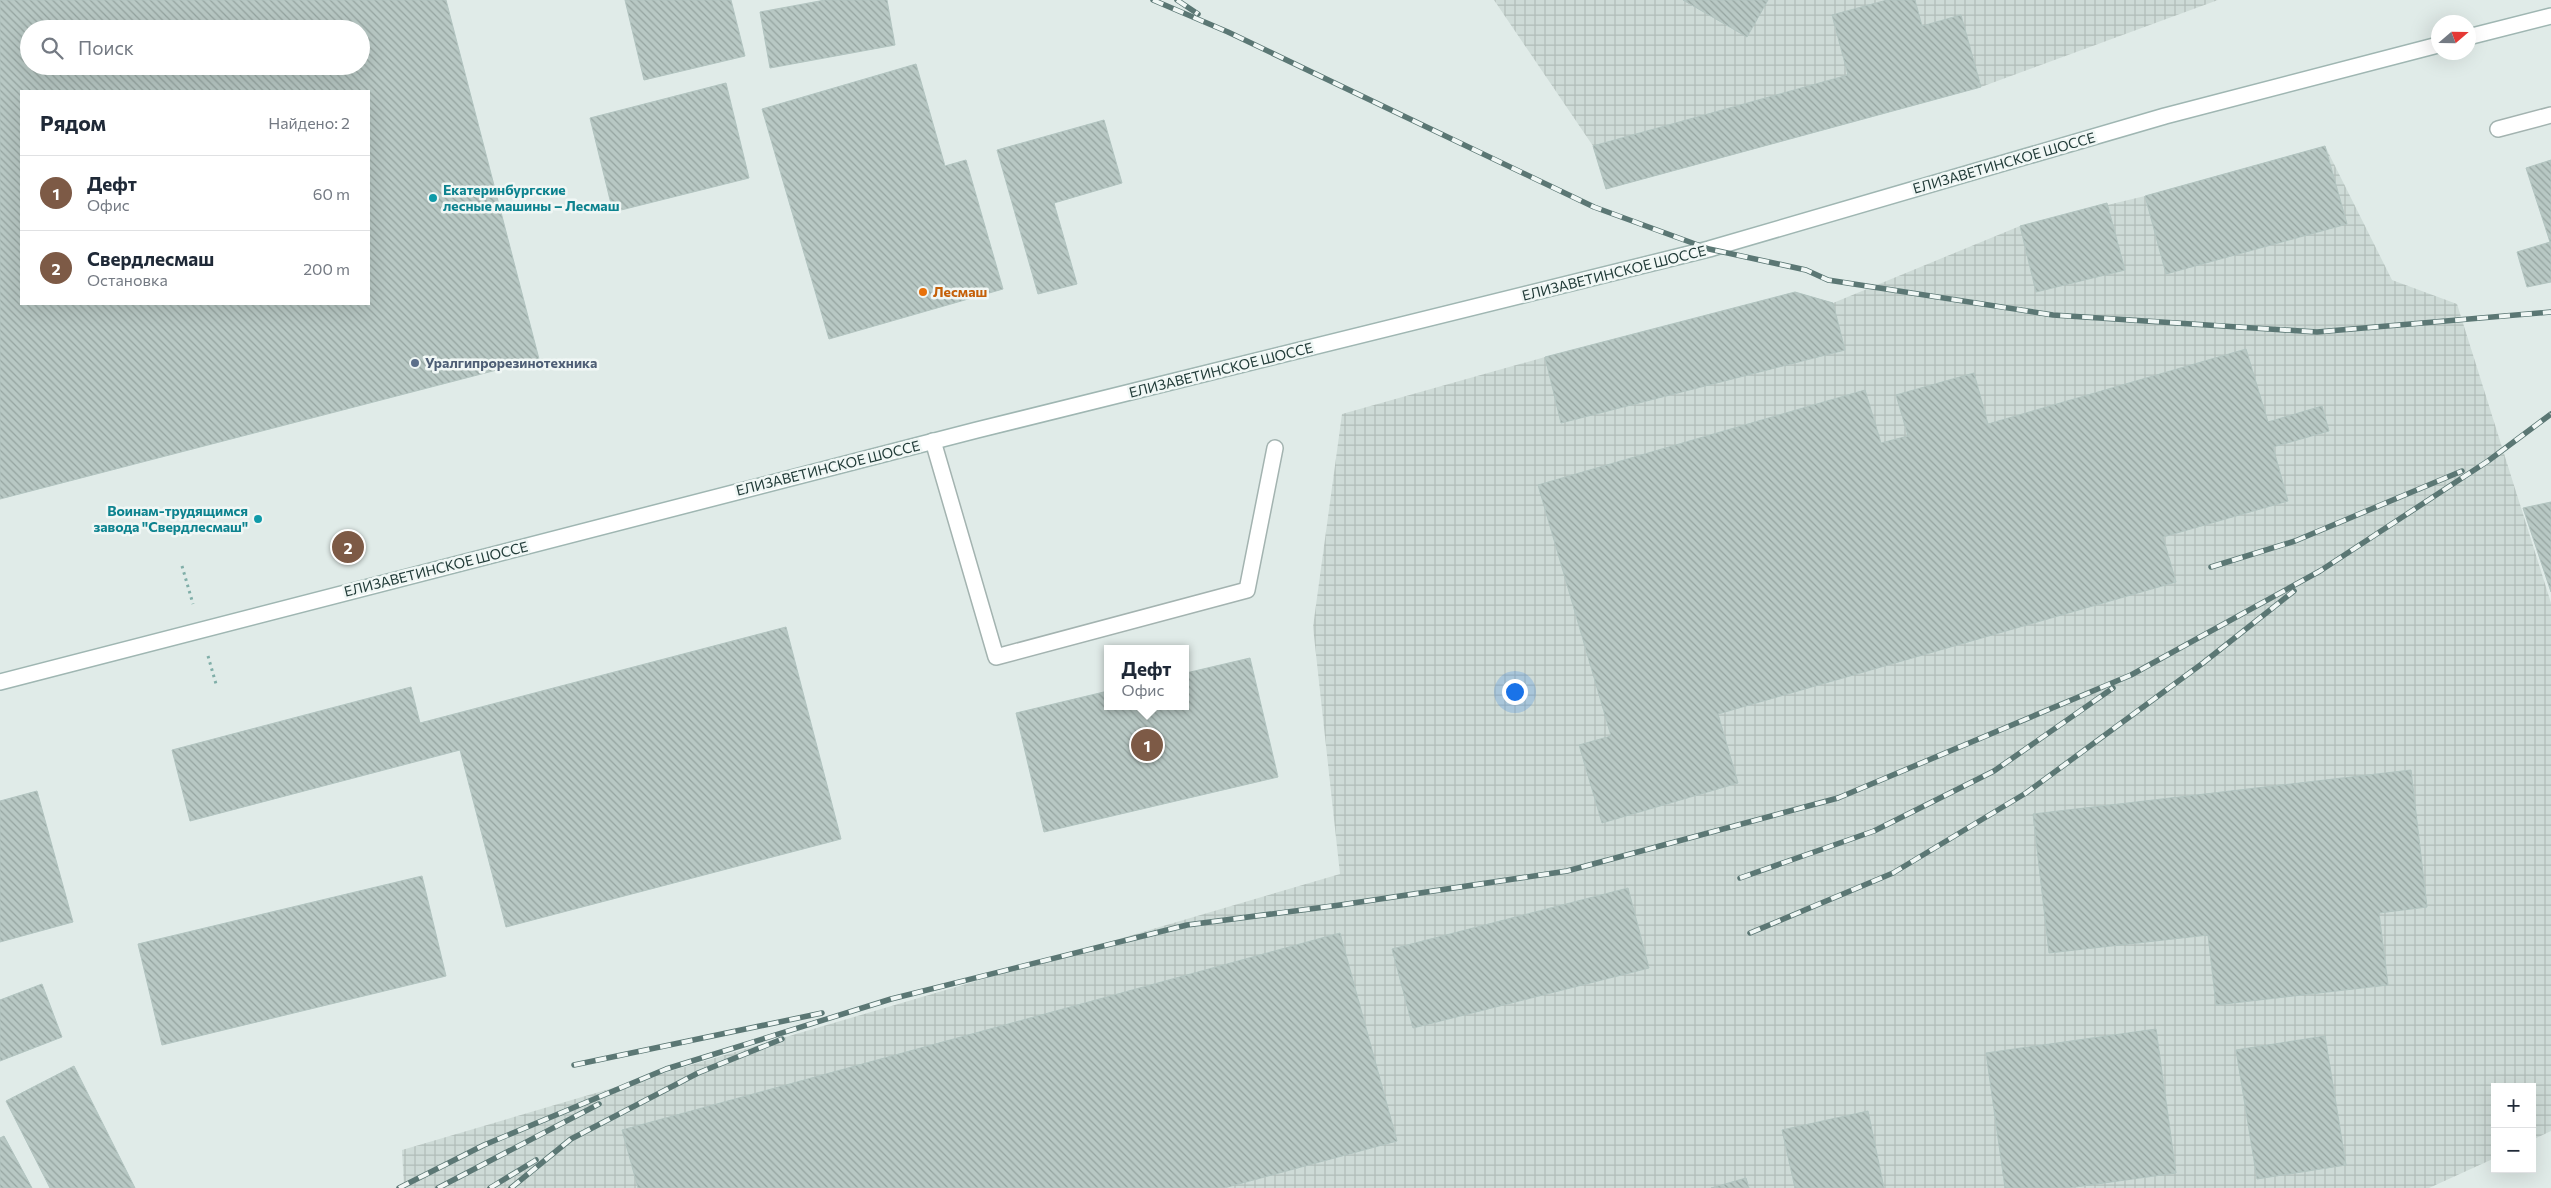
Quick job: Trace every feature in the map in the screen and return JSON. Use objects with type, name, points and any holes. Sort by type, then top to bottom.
[{"type":"main road","points":[[2476,35],[2551,16]]},
{"type":"main road","name":"ЕЛИЗАВЕТИНСКОЕ ШОССЕ","points":[[0,682],[933,441],[1709,250],[2165,116],[2431,47]]},
{"type":"main road","points":[[2498,129],[2551,115]]},
{"type":"main road","points":[[933,441],[996,657],[1247,590],[1275,448]]},
{"type":"shaded area","points":[[1494,0],[2218,0],[1981,87],[1606,189],[1593,146]]},
{"type":"shaded area","points":[[2325,146],[2392,280],[2457,304],[2551,603],[2551,1131],[2536,1138],[2536,1083],[2491,1083],[2491,1160],[2429,1188],[404,1188],[402,1150],[1340,874],[1313,627],[1342,414],[1545,357],[1795,292],[1833,303],[2020,226],[2145,196]]},
{"type":"building","name":"Екатеринбургские лесные машины – Лесмаш","points":[[0,0],[446,0],[539,359],[0,499]]},
{"type":"building","points":[[625,0],[731,0],[745,56],[644,80]]},
{"type":"building","points":[[825,0],[887,0],[895,45],[770,68],[760,12]]},
{"type":"building","points":[[1683,0],[1768,0],[1747,37]]},
{"type":"building","points":[[1887,0],[1915,0],[1922,26],[1961,15],[1981,87],[1606,189],[1593,146],[1848,75],[1832,15]]},
{"type":"building","points":[[916,64],[945,166],[966,160],[1003,289],[829,339],[762,109]]},
{"type":"building","points":[[726,83],[749,178],[613,212],[590,118]]},
{"type":"building","points":[[1104,120],[1122,183],[1054,203],[1077,284],[1038,294],[997,150]]},
{"type":"building","points":[[2325,146],[2347,224],[2166,274],[2145,196]]},
{"type":"building","points":[[2551,160],[2551,282],[2527,287],[2517,252],[2550,242],[2526,168]]},
{"type":"building","points":[[2107,203],[2125,270],[2036,292],[2020,226]]},
{"type":"building","points":[[1795,292],[1833,303],[1845,350],[1561,423],[1545,357]]},
{"type":"building","points":[[2246,349],[2268,422],[2322,406],[2329,431],[2273,447],[2288,501],[2163,537],[2176,582],[1718,714],[1738,783],[1602,823],[1579,745],[1611,736],[1538,485],[1865,390],[1881,443],[1908,436],[1896,395],[1974,373],[1988,424]]},
{"type":"building","points":[[2551,502],[2551,592],[2523,508]]},
{"type":"building","points":[[786,627],[841,839],[506,927],[460,750],[190,821],[172,750],[411,687],[420,723]]},
{"type":"building","points":[[1250,658],[1278,777],[1044,832],[1016,713],[1104,692],[1104,710],[1189,710],[1189,672]]},
{"type":"building","points":[[2411,770],[2427,907],[2379,913],[2388,985],[2216,1005],[2208,935],[2049,953],[2033,814]]},
{"type":"building","points":[[37,791],[73,922],[0,942],[0,801]]},
{"type":"building","points":[[422,876],[446,976],[162,1045],[138,944]]},
{"type":"building","points":[[1628,888],[1649,968],[1413,1028],[1392,949]]},
{"type":"building","points":[[1340,933],[1397,1141],[1224,1188],[638,1188],[622,1130]]},
{"type":"building","points":[[42,984],[62,1037],[0,1061],[0,1000]]},
{"type":"building","points":[[2156,1029],[2176,1173],[2068,1188],[2005,1188],[1986,1053]]},
{"type":"building","points":[[2325,1036],[2346,1165],[2257,1179],[2236,1050]]},
{"type":"building","points":[[74,1066],[135,1188],[50,1188],[6,1101]]},
{"type":"building","points":[[1868,1111],[1884,1188],[1795,1188],[1782,1130]]},
{"type":"building","points":[[4,1136],[32,1188],[0,1188],[0,1138]]},
{"type":"building","points":[[1746,1178],[1749,1188],[1711,1188]]},
{"type":"railway","points":[[1153,0],[1228,32],[1594,207],[1709,249],[1806,270],[1828,280],[2053,315],[2317,332],[2551,312]]},
{"type":"railway","points":[[1177,0],[1198,14]]},
{"type":"railway","points":[[399,1188],[484,1145],[666,1069],[891,999],[1187,925],[1340,905],[1567,871],[1838,798],[2131,675],[2320,571],[2488,461],[2551,414]]},
{"type":"railway","points":[[2211,567],[2295,541],[2462,471]]},
{"type":"railway","points":[[1750,933],[1893,873],[2026,793],[2203,663],[2294,591]]},
{"type":"railway","points":[[1740,878],[1874,831],[1994,771],[2113,688]]},
{"type":"railway","points":[[574,1065],[822,1013]]},
{"type":"railway","points":[[511,1188],[571,1139],[698,1073],[782,1039]]},
{"type":"railway","points":[[438,1188],[599,1104]]},
{"type":"railway","points":[[490,1188],[536,1160]]},
{"type":"place","name":"Екатеринбургские лесные машины – Лесмаш","points":[[433,198]]},
{"type":"place","name":"Лесмаш","points":[[923,292]]},
{"type":"place","name":"Уралгипрорезинотехника","points":[[415,363]]},
{"type":"place","name":"Воинам-трудящимся завода \"Свердлесмаш\"","points":[[258,519]]},
{"type":"place","name":"Свердлесмаш","points":[[348,547]]},
{"type":"place","name":"Дефт","points":[[1147,745]]}]
